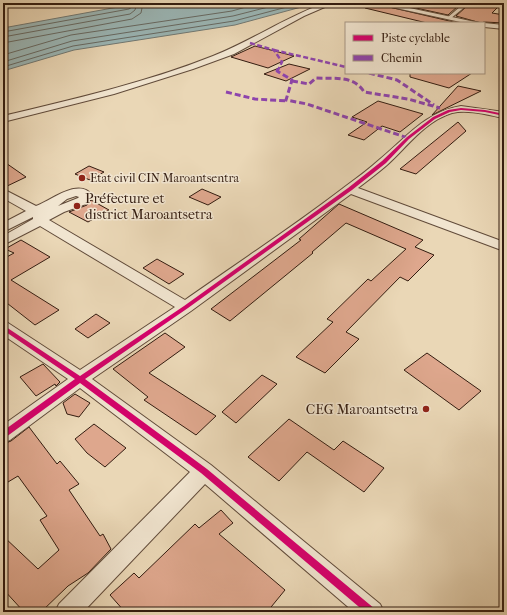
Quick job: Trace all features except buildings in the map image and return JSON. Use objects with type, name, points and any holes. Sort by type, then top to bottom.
[{"type":"street","points":[[3,119],[91,96],[205,63],[250,43],[302,13],[331,3]]},
{"type":"street","points":[[376,3],[471,22]]},
{"type":"street","points":[[487,25],[504,28]]},
{"type":"street","points":[[3,435],[80,379],[186,307],[350,189],[384,162],[408,138],[440,114],[461,109],[473,109],[503,114]]},
{"type":"street","points":[[350,189],[504,247]]},
{"type":"street","points":[[3,193],[186,307]]},
{"type":"street","points":[[3,228],[38,216]]},
{"type":"street","points":[[3,241],[38,216]]},
{"type":"street","points":[[3,327],[80,379],[204,471],[372,612]]},
{"type":"street","points":[[67,612],[204,471]]},
{"type":"lane","points":[[449,18],[464,6],[456,3]]},
{"type":"water","points":[[140,3],[316,3],[235,25],[74,50],[3,71],[3,28]]},
{"type":"marked path","points":[[250,43],[274,50],[282,62],[277,71],[292,80],[286,100],[307,104],[408,138]]},
{"type":"marked path","points":[[274,50],[345,67]]},
{"type":"marked path","points":[[373,74],[397,80],[434,105]]},
{"type":"marked path","points":[[292,81],[309,84],[316,78],[347,80],[358,84],[364,92],[408,99],[440,108]]},
{"type":"marked path","points":[[226,92],[255,99],[288,101]]},
{"type":"cycle path","points":[[3,435],[80,379],[186,307],[350,189],[384,162],[408,138],[434,118],[449,111],[461,109],[485,111],[504,115]]},
{"type":"cycle path","points":[[3,327],[80,379],[204,471],[372,612]]},
{"type":"place","name":"Etat civil CIN Maroantsentra","points":[[82,178]]},
{"type":"place","name":"Préfecture et district Maroantsetra","points":[[77,206]]},
{"type":"place","name":"CEG Maroantsetra","points":[[426,409]]}]
